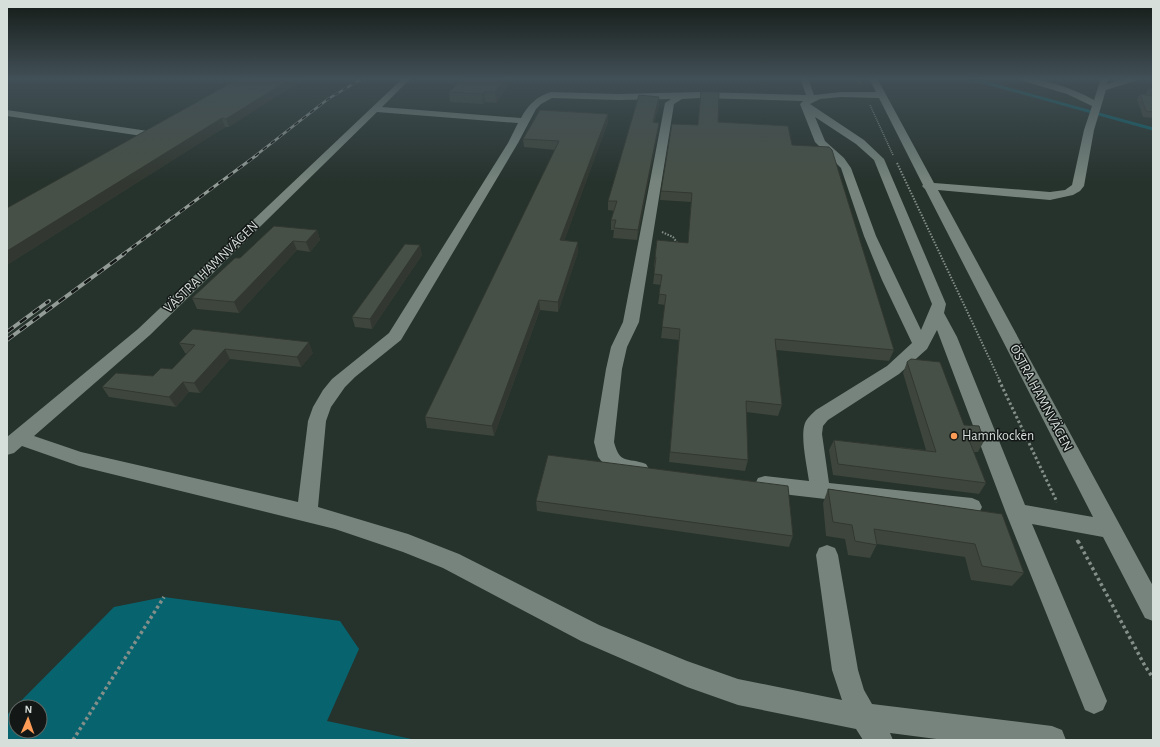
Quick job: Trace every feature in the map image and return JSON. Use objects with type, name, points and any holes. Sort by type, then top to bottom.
[{"type":"street","points":[[7,113],[150,134]]},
{"type":"street","name":"VÄSTRA HAMNVÄGEN","points":[[14,443],[144,332],[370,113]]},
{"type":"street","points":[[427,113],[524,120]]},
{"type":"street","points":[[307,514],[317,421],[320,407],[337,384],[346,375],[395,336],[513,143],[524,120],[530,113]]},
{"type":"street","points":[[657,471],[626,467],[614,463],[608,457],[604,442],[614,369],[620,347],[631,322],[668,113]]},
{"type":"street","points":[[812,113],[820,142],[840,160],[846,168],[887,277],[921,344]]},
{"type":"street","points":[[820,490],[813,434],[814,424],[822,415],[904,363],[921,344],[937,314],[939,304],[879,159],[822,113]]},
{"type":"street","name":"ÖSTRA HAMNVÄGEN","points":[[891,113],[928,186],[1153,610]]},
{"type":"street","points":[[928,186],[1034,195],[1061,195],[1075,190],[1078,186],[1094,113]]},
{"type":"street","points":[[136,141],[169,122]]},
{"type":"street","points":[[937,314],[952,344],[1017,513],[1094,701]]},
{"type":"street","points":[[14,443],[371,531],[451,561],[590,633],[687,674],[738,692],[797,705],[864,717],[1052,740]]},
{"type":"street","points":[[750,482],[972,506]]},
{"type":"street","points":[[1017,513],[1110,529]]},
{"type":"street","points":[[827,555],[845,670],[853,695],[864,717],[879,740]]},
{"type":"path","points":[[873,113],[1066,521],[1153,678]]},
{"type":"path","points":[[648,231],[669,234],[674,237],[679,245]]},
{"type":"path","points":[[73,740],[164,597]]},
{"type":"water","points":[[164,597],[340,621],[359,649],[327,721],[416,740],[7,740],[8,714],[8,739],[48,739],[48,699],[23,699],[114,607]]},
{"type":"building","points":[[178,113],[236,113],[226,119],[222,118],[7,251],[7,208]]},
{"type":"building","points":[[538,113],[608,114],[560,240],[578,242],[558,302],[539,300],[492,426],[425,417],[559,141],[523,139]]},
{"type":"building","points":[[634,113],[655,113],[653,122],[659,123],[638,230],[614,228],[616,220],[611,220],[617,201],[608,201]]},
{"type":"building","points":[[699,113],[718,113],[718,122],[788,126],[792,145],[829,147],[832,150],[894,350],[775,339],[782,405],[746,401],[748,460],[670,452],[680,329],[662,327],[666,295],[659,294],[662,275],[654,274],[655,257],[657,240],[688,243],[692,193],[661,191],[672,124],[698,125]]},
{"type":"building","points":[[274,226],[317,230],[306,242],[293,241],[234,302],[192,298],[235,258],[240,258]]},
{"type":"building","points":[[405,244],[420,245],[370,319],[352,317]]},
{"type":"building","points":[[193,329],[309,342],[297,357],[225,349],[194,383],[183,382],[169,397],[102,387],[116,373],[153,376],[161,368],[172,369],[195,345],[179,343]]},
{"type":"building","points":[[911,359],[940,362],[964,425],[979,426],[984,441],[969,440],[986,483],[838,464],[834,440],[936,452],[907,362]]},
{"type":"building","points":[[548,455],[788,486],[793,536],[536,501]]},
{"type":"building","points":[[828,489],[1002,514],[1024,573],[982,566],[975,544],[874,529],[877,545],[855,541],[852,525],[833,522]]},
{"type":"waterway","points":[[1095,113],[1153,129]]},
{"type":"railway","points":[[255,156],[310,113]]},
{"type":"railway","points":[[122,255],[257,155]]},
{"type":"railway","points":[[7,340],[124,254]]},
{"type":"railway","points":[[7,332],[49,301]]},
{"type":"place","name":"Hamnkocken","points":[[954,436]]}]
